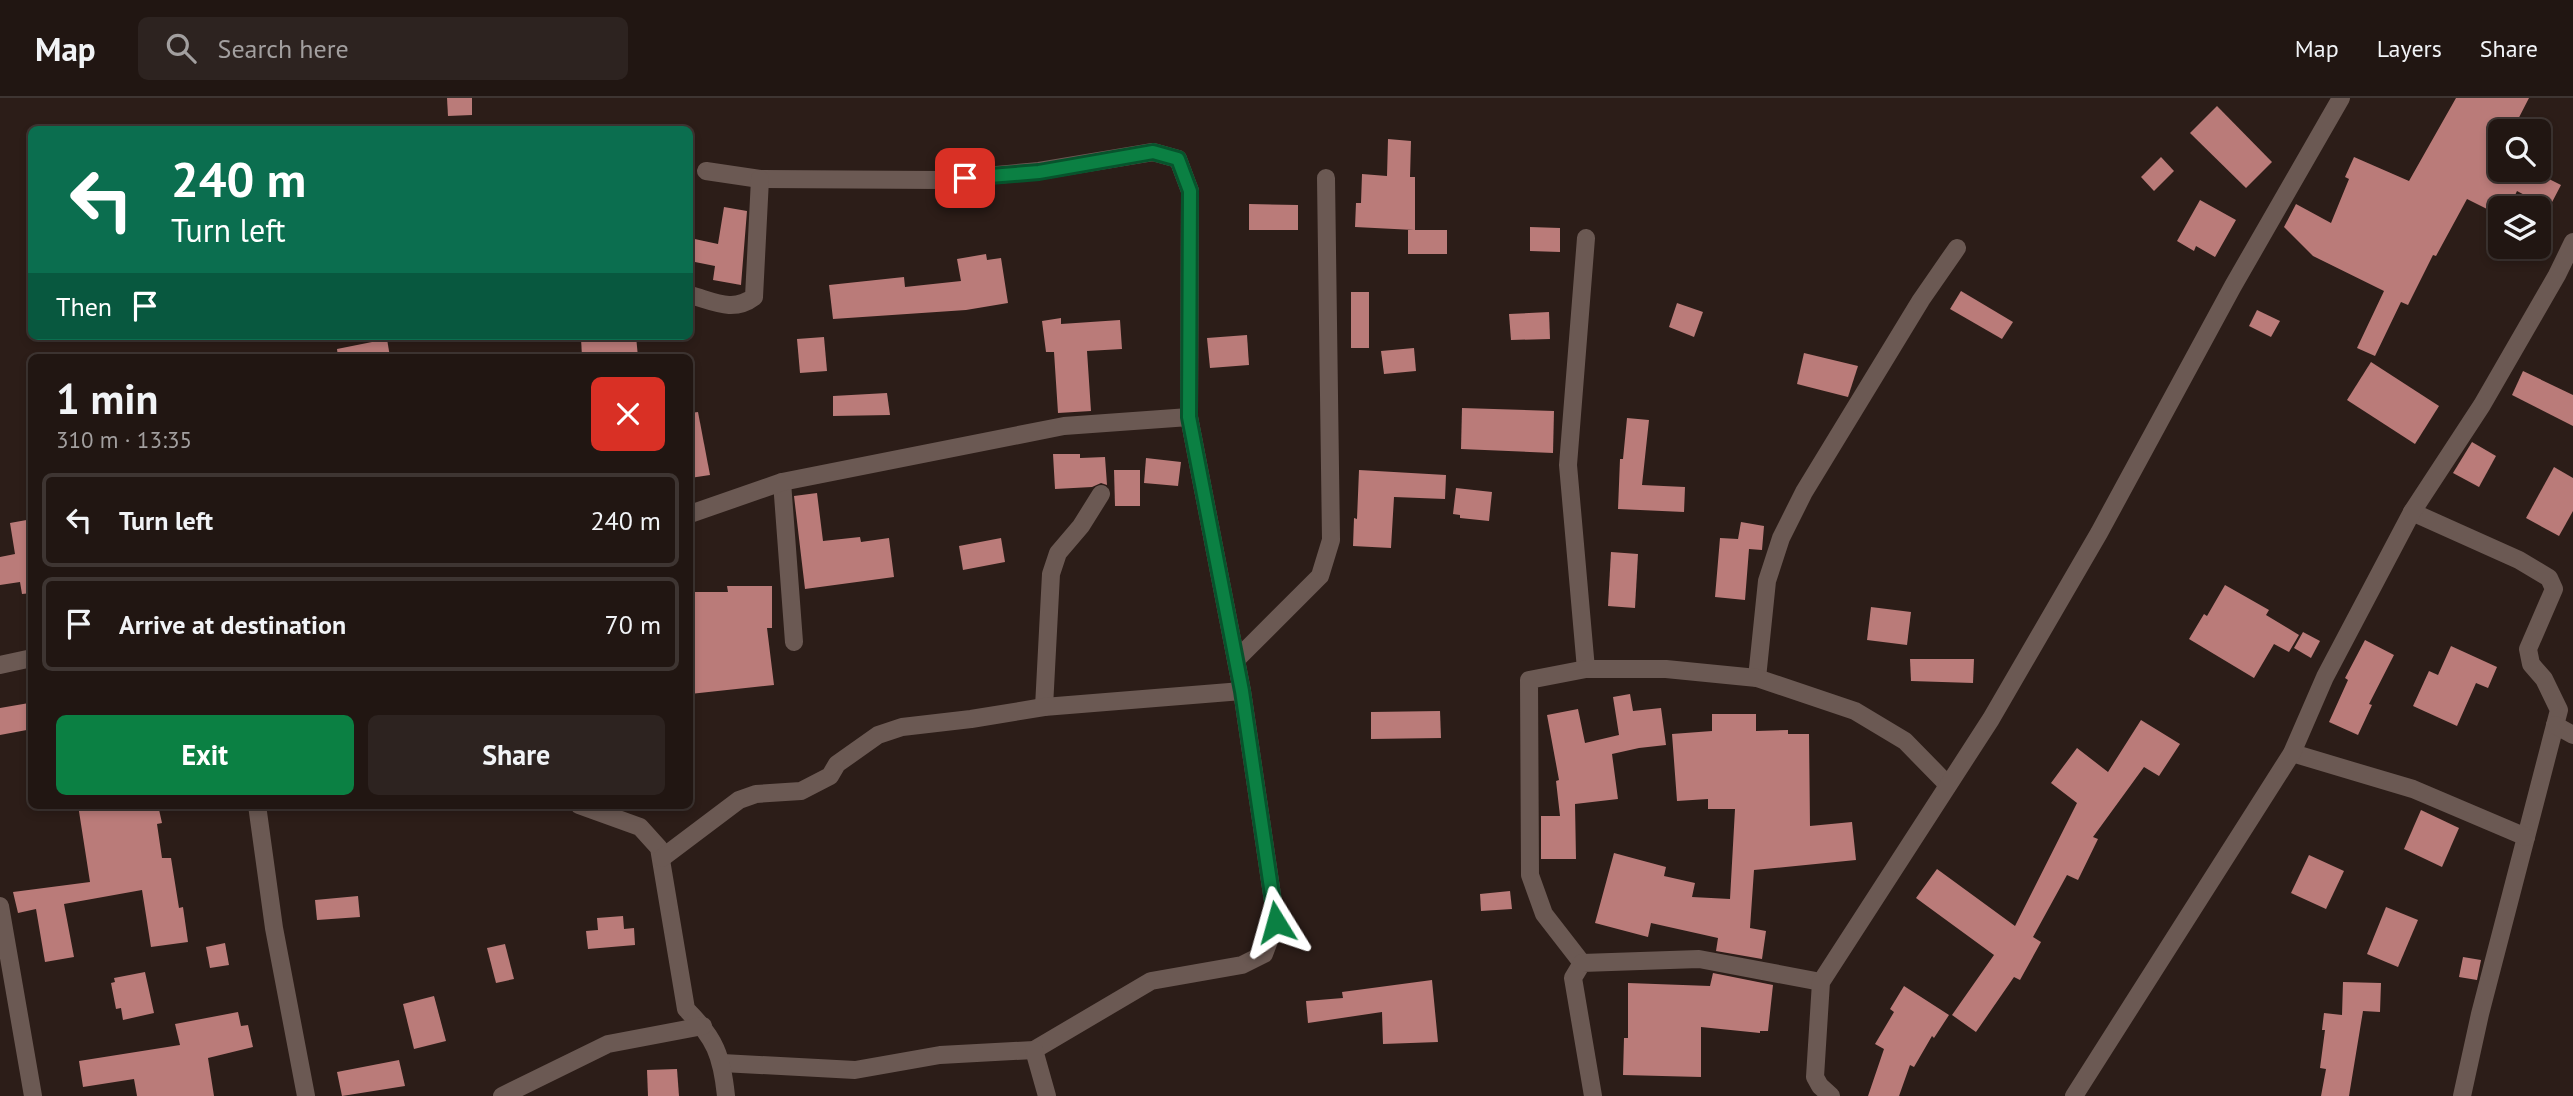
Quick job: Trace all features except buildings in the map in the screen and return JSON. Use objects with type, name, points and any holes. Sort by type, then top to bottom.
[{"type":"street","points":[[1830,1096],[1819,1086],[1815,1077],[1821,982],[1991,719],[2341,98]]},
{"type":"street","points":[[706,171],[760,179],[941,180],[1039,172],[1153,152],[1178,159],[1190,191],[1189,417],[1242,691],[1276,922],[1264,954],[1242,965],[1151,981],[1034,1050],[940,1055],[855,1070],[722,1063]]},
{"type":"street","points":[[1236,660],[1320,576],[1331,540],[1326,177]]},
{"type":"street","points":[[693,296],[733,306],[743,305],[754,297],[760,179]]},
{"type":"street","points":[[1586,669],[1568,465],[1587,238]]},
{"type":"street","points":[[2074,1096],[2292,753],[2325,677],[2412,512],[2565,279],[2573,242]]},
{"type":"street","points":[[1756,678],[1767,581],[1781,538],[1810,481],[1921,300],[1957,248]]},
{"type":"street","points":[[693,513],[782,482],[1064,426],[1189,417]]},
{"type":"street","points":[[782,482],[794,642]]},
{"type":"street","points":[[1044,707],[1051,574],[1058,553],[1081,526],[1101,494]]},
{"type":"street","points":[[2412,512],[2519,560],[2549,578],[2554,589],[2528,649],[2530,664],[2544,680],[2559,710],[2483,1002],[2462,1096]]},
{"type":"street","points":[[0,665],[28,659]]},
{"type":"street","points":[[1582,963],[1544,914],[1530,875],[1529,680],[1586,669],[1665,669],[1756,678],[1855,711],[1905,741],[1948,785]]},
{"type":"street","points":[[662,858],[739,800],[757,794],[801,791],[830,776],[837,764],[878,736],[902,727],[1044,707],[1242,691]]},
{"type":"street","points":[[2555,725],[2573,734]]},
{"type":"street","points":[[2292,753],[2413,789],[2526,837]]},
{"type":"street","points":[[258,809],[274,928],[306,1096]]},
{"type":"street","points":[[590,809],[640,827],[659,848],[686,1009],[703,1026],[722,1063],[726,1096]]},
{"type":"street","points":[[0,906],[33,1096]]},
{"type":"street","points":[[1582,963],[1699,959],[1821,982]]},
{"type":"street","points":[[1582,963],[1573,978],[1593,1096]]},
{"type":"street","points":[[502,1096],[608,1044],[703,1026]]},
{"type":"street","points":[[1034,1050],[1047,1096]]},
{"type":"route","points":[[965,178],[1039,172],[1153,152],[1178,159],[1190,191],[1189,417],[1242,691],[1276,922]]}]
